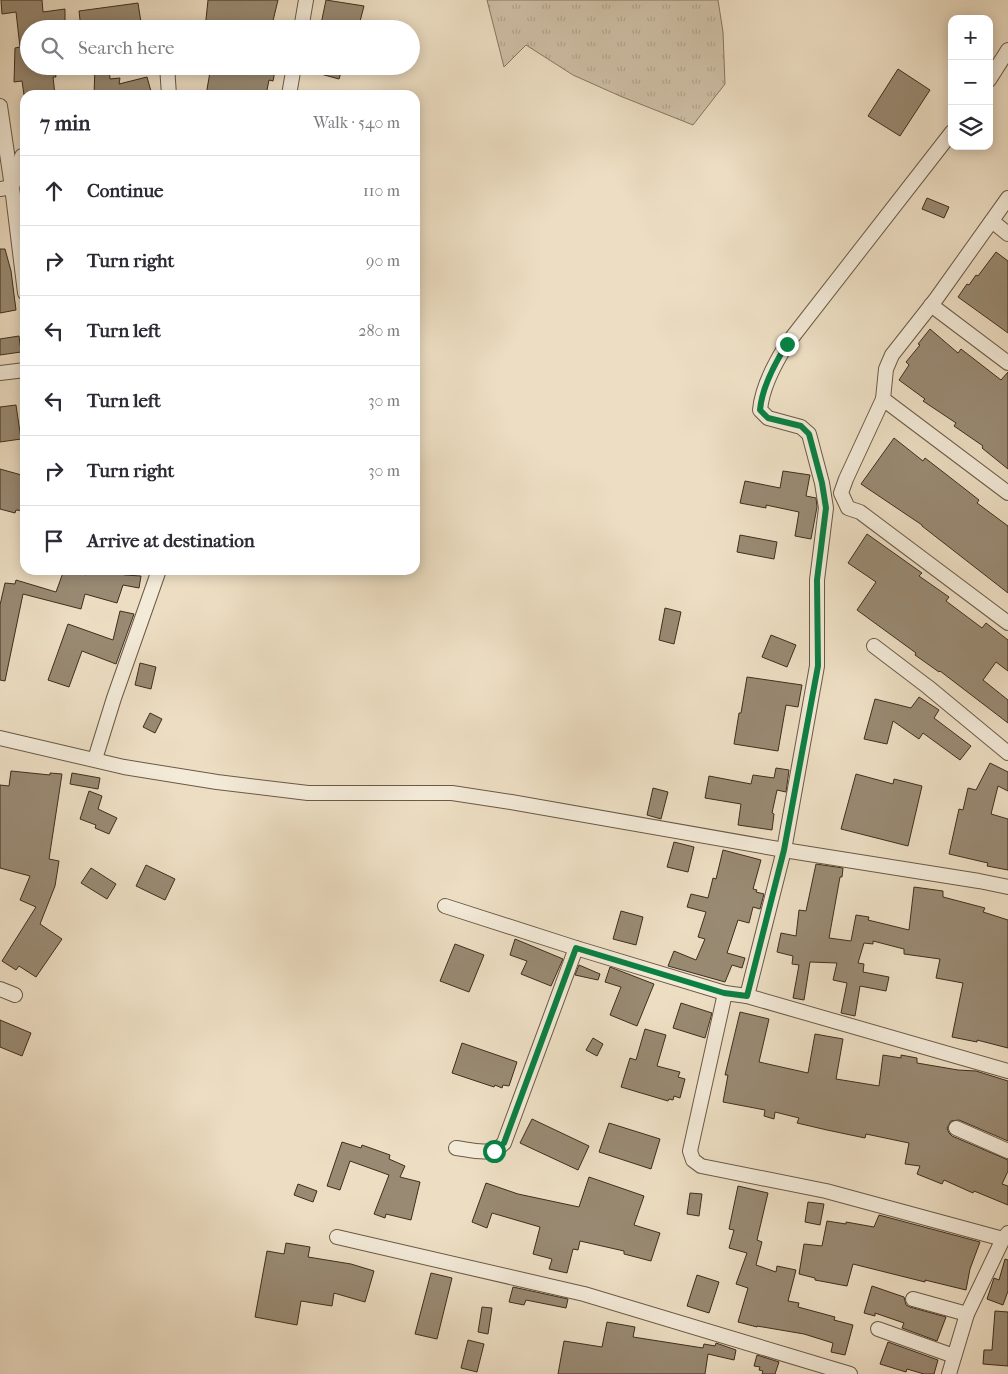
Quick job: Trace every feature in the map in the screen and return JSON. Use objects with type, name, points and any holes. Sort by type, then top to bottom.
[{"type":"street","points":[[303,20],[306,0]]},
{"type":"street","points":[[993,74],[1008,50]]},
{"type":"street","points":[[167,75],[168,90]]},
{"type":"street","points":[[290,90],[292,75]]},
{"type":"street","points":[[0,106],[6,188],[20,265]]},
{"type":"street","points":[[747,996],[784,850],[818,666],[817,580],[826,508],[822,483],[809,434],[801,426],[768,418],[760,410],[761,400],[777,360],[787,344],[948,137]]},
{"type":"street","points":[[6,188],[20,160]]},
{"type":"street","points":[[1008,198],[931,305],[892,354],[886,369],[883,399],[841,493],[848,508],[860,512],[1008,623]]},
{"type":"street","points":[[992,222],[1008,234]]},
{"type":"street","points":[[931,305],[1008,363]]},
{"type":"street","points":[[0,373],[20,371]]},
{"type":"street","points":[[883,399],[1008,493]]},
{"type":"street","points":[[95,760],[114,698],[157,575]]},
{"type":"street","points":[[874,646],[928,687],[1008,753]]},
{"type":"street","points":[[0,738],[124,767],[218,782],[308,793],[452,794],[511,802],[1008,887]]},
{"type":"street","points":[[445,906],[724,993],[747,996],[1008,1071]]},
{"type":"street","points":[[456,1148],[491,1152],[504,1143],[576,948]]},
{"type":"street","points":[[0,989],[15,995]]},
{"type":"street","points":[[724,993],[690,1151],[693,1160],[701,1166],[826,1191],[1006,1236],[967,1314],[949,1374]]},
{"type":"street","points":[[956,1128],[1008,1152]]},
{"type":"street","points":[[337,1237],[584,1294],[850,1374]]},
{"type":"street","points":[[913,1299],[967,1314]]},
{"type":"street","points":[[878,1329],[954,1356]]},
{"type":"green space","points":[[487,0],[718,0],[723,32],[725,84],[693,125],[573,75],[526,45],[504,67]]},
{"type":"building","points":[[1,0],[42,0],[43,12],[65,9],[65,20],[20,20],[20,47],[16,12],[2,14]]},
{"type":"building","points":[[208,0],[278,0],[273,20],[206,20]]},
{"type":"building","points":[[326,0],[364,6],[360,20],[322,20]]},
{"type":"building","points":[[138,3],[141,20],[80,20],[79,11]]},
{"type":"building","points":[[20,47],[20,75],[56,75],[56,77],[53,77],[54,90],[23,90],[22,81],[14,82],[15,48]]},
{"type":"building","points":[[898,69],[930,90],[900,136],[868,116]]},
{"type":"building","points":[[95,75],[110,75],[110,79],[120,78],[119,84],[147,77],[151,90],[94,90]]},
{"type":"building","points":[[209,75],[274,75],[273,81],[269,80],[267,90],[207,90]]},
{"type":"building","points":[[324,75],[340,75],[339,79]]},
{"type":"building","points":[[927,198],[949,207],[944,218],[922,209]]},
{"type":"building","points":[[0,249],[5,249],[11,271],[16,310],[0,313]]},
{"type":"building","points":[[996,252],[1008,261],[1008,333],[958,297],[967,284],[969,285],[976,275],[978,276]]},
{"type":"building","points":[[930,329],[958,353],[961,349],[1001,380],[1008,372],[1008,469],[982,448],[983,446],[954,426],[956,423],[923,401],[925,399],[899,380],[909,365],[906,362]]},
{"type":"building","points":[[19,336],[20,352],[0,355],[0,339]]},
{"type":"building","points":[[16,405],[20,439],[0,442],[0,407]]},
{"type":"building","points":[[894,438],[923,461],[925,458],[979,500],[977,503],[1008,526],[1008,593],[922,525],[861,484]]},
{"type":"building","points":[[0,469],[20,475],[20,510],[16,510],[15,513],[0,509]]},
{"type":"building","points":[[783,471],[810,475],[806,496],[816,498],[817,507],[811,539],[795,536],[799,512],[766,505],[766,508],[740,503],[745,481],[780,488]]},
{"type":"building","points":[[867,534],[922,573],[919,576],[949,597],[946,601],[982,628],[986,623],[1008,640],[1008,671],[996,662],[983,680],[1008,700],[1008,723],[857,610],[876,582],[848,563]]},
{"type":"building","points":[[740,535],[777,542],[774,559],[737,552]]},
{"type":"building","points":[[62,575],[141,576],[139,588],[123,585],[117,603],[85,594],[81,609],[23,594],[5,681],[0,680],[0,605],[5,583],[15,584],[16,580],[56,592]]},
{"type":"building","points":[[665,608],[681,612],[674,644],[659,640]]},
{"type":"building","points":[[120,611],[134,614],[116,664],[82,651],[69,687],[48,680],[68,624],[113,640]]},
{"type":"building","points":[[771,635],[796,645],[787,667],[762,657]]},
{"type":"building","points":[[140,663],[156,667],[151,689],[135,685]]},
{"type":"building","points":[[747,677],[802,685],[798,707],[786,705],[778,751],[734,744]]},
{"type":"building","points":[[919,697],[939,710],[934,718],[971,746],[960,760],[923,733],[919,739],[893,721],[887,744],[864,739],[875,699],[911,708]]},
{"type":"building","points":[[150,713],[162,719],[155,733],[143,727]]},
{"type":"building","points":[[990,763],[1008,772],[1008,791],[998,786],[991,814],[1008,819],[1008,870],[987,866],[988,863],[949,854],[959,809],[963,810],[968,788],[976,790]]},
{"type":"building","points":[[776,768],[789,770],[786,792],[777,790],[772,813],[774,814],[772,830],[738,825],[741,804],[705,798],[709,776],[751,784],[753,775],[774,778]]},
{"type":"building","points":[[11,771],[50,775],[50,773],[62,774],[49,859],[59,861],[55,886],[40,924],[62,939],[36,977],[19,966],[16,970],[2,961],[36,907],[20,900],[30,876],[0,868],[0,785],[9,786]]},
{"type":"building","points":[[72,773],[100,778],[98,789],[70,784]]},
{"type":"building","points":[[856,774],[893,784],[894,779],[922,786],[908,846],[841,829]]},
{"type":"building","points":[[653,788],[668,792],[661,819],[647,815]]},
{"type":"building","points":[[89,791],[102,796],[98,809],[117,818],[109,834],[95,828],[96,825],[80,819]]},
{"type":"building","points":[[674,842],[694,847],[688,872],[667,867]]},
{"type":"building","points":[[723,850],[761,860],[753,889],[764,894],[760,909],[753,907],[749,923],[738,920],[727,953],[745,958],[742,968],[732,965],[725,982],[668,966],[674,951],[696,960],[705,939],[698,937],[706,912],[687,907],[691,894],[708,898],[713,878],[716,879]]},
{"type":"building","points":[[816,864],[843,868],[829,938],[851,941],[856,915],[869,917],[868,920],[909,930],[914,887],[943,891],[943,897],[985,908],[983,912],[1008,920],[1008,1048],[977,1040],[977,1042],[952,1037],[963,983],[936,978],[940,959],[904,954],[904,949],[873,941],[873,944],[864,943],[858,963],[864,964],[863,972],[889,977],[886,991],[860,986],[855,1016],[841,1013],[847,983],[833,980],[837,963],[810,962],[804,1000],[793,998],[799,965],[792,964],[793,956],[777,952],[781,933],[796,936],[799,910],[806,911]]},
{"type":"building","points":[[146,865],[175,879],[165,900],[136,886]]},
{"type":"building","points":[[91,868],[116,884],[107,899],[81,883]]},
{"type":"building","points":[[621,911],[643,917],[636,945],[613,939]]},
{"type":"building","points":[[515,939],[563,959],[551,986],[521,974],[527,961],[510,955]]},
{"type":"building","points":[[455,944],[484,955],[469,992],[440,981]]},
{"type":"building","points":[[579,965],[600,974],[598,980],[575,975]]},
{"type":"building","points":[[610,967],[654,984],[637,1026],[610,1015],[621,987],[605,982]]},
{"type":"building","points":[[681,1003],[712,1013],[705,1038],[673,1028]]},
{"type":"building","points":[[740,1012],[769,1019],[759,1062],[808,1073],[815,1034],[843,1039],[836,1079],[879,1086],[883,1055],[901,1058],[901,1055],[917,1058],[917,1063],[976,1071],[1008,1081],[1008,1141],[959,1120],[951,1121],[947,1128],[952,1136],[1008,1160],[1008,1171],[1002,1184],[1008,1186],[1008,1205],[974,1191],[973,1193],[944,1180],[942,1184],[917,1174],[920,1166],[905,1164],[909,1143],[866,1134],[865,1138],[827,1130],[797,1123],[799,1118],[775,1112],[774,1119],[764,1116],[765,1110],[723,1102],[728,1075],[725,1075]]},
{"type":"building","points":[[0,1020],[31,1033],[22,1056],[0,1047]]},
{"type":"building","points":[[645,1029],[666,1035],[657,1066],[680,1072],[678,1077],[685,1079],[680,1098],[674,1096],[673,1100],[669,1099],[668,1101],[621,1087],[630,1058],[636,1060]]},
{"type":"building","points":[[593,1038],[603,1044],[597,1056],[586,1050]]},
{"type":"building","points":[[462,1043],[517,1062],[509,1086],[503,1085],[502,1088],[495,1085],[494,1087],[452,1073]]},
{"type":"building","points":[[532,1119],[589,1146],[578,1170],[520,1143]]},
{"type":"building","points":[[609,1123],[660,1139],[651,1169],[599,1152]]},
{"type":"building","points":[[342,1142],[361,1148],[362,1145],[390,1155],[389,1159],[405,1166],[400,1177],[420,1182],[411,1220],[386,1214],[385,1218],[374,1214],[389,1175],[350,1161],[340,1190],[327,1186]]},
{"type":"building","points":[[589,1177],[644,1196],[634,1225],[660,1233],[651,1261],[624,1254],[624,1251],[580,1241],[578,1250],[573,1249],[567,1273],[549,1269],[552,1259],[533,1254],[540,1227],[492,1213],[487,1228],[472,1222],[486,1183],[518,1194],[579,1207]]},
{"type":"building","points":[[298,1184],[317,1191],[313,1202],[294,1195]]},
{"type":"building","points":[[738,1186],[768,1193],[757,1240],[762,1242],[756,1265],[776,1272],[777,1266],[796,1270],[788,1301],[799,1303],[798,1307],[835,1317],[834,1320],[853,1325],[845,1355],[831,1352],[833,1343],[804,1334],[757,1327],[738,1322],[748,1288],[736,1284],[747,1253],[729,1248],[734,1230],[729,1229]]},
{"type":"building","points":[[690,1193],[702,1194],[699,1216],[687,1214]]},
{"type":"building","points":[[808,1202],[824,1204],[820,1225],[805,1222]]},
{"type":"building","points":[[879,1215],[980,1242],[970,1269],[966,1290],[853,1264],[847,1286],[815,1280],[815,1278],[799,1274],[804,1244],[822,1246],[827,1221],[874,1227]]},
{"type":"building","points":[[286,1243],[310,1247],[308,1257],[351,1264],[374,1271],[365,1302],[334,1293],[332,1306],[301,1301],[297,1325],[255,1317],[267,1251],[284,1254]]},
{"type":"building","points":[[1005,1259],[1008,1260],[1008,1291],[1003,1305],[987,1299],[994,1278],[999,1280]]},
{"type":"building","points":[[431,1273],[452,1278],[437,1339],[415,1334]]},
{"type":"building","points":[[697,1275],[719,1282],[709,1313],[687,1306]]},
{"type":"building","points":[[872,1286],[904,1297],[906,1305],[910,1307],[946,1317],[937,1341],[902,1328],[904,1323],[875,1313],[875,1316],[864,1313]]},
{"type":"building","points":[[513,1287],[568,1299],[566,1308],[526,1300],[524,1305],[509,1302]]},
{"type":"building","points":[[482,1307],[492,1308],[488,1334],[478,1332]]},
{"type":"building","points":[[995,1311],[1008,1312],[1008,1366],[983,1364],[984,1350],[992,1350]]},
{"type":"building","points":[[607,1322],[635,1327],[633,1337],[703,1348],[704,1344],[715,1346],[716,1343],[736,1350],[734,1360],[708,1354],[705,1374],[558,1374],[564,1341],[602,1347]]},
{"type":"building","points":[[468,1340],[484,1344],[477,1372],[461,1368]]},
{"type":"building","points":[[888,1342],[938,1360],[934,1374],[924,1374],[907,1369],[906,1372],[880,1364]]},
{"type":"building","points":[[757,1355],[779,1362],[775,1374],[762,1374],[763,1371],[759,1370],[760,1367],[754,1366]]},
{"type":"route","points":[[494,1151],[504,1143],[576,948],[724,993],[747,996],[784,850],[818,666],[817,580],[826,508],[822,483],[809,434],[801,426],[768,418],[760,410],[761,400],[777,360],[787,344]]}]
